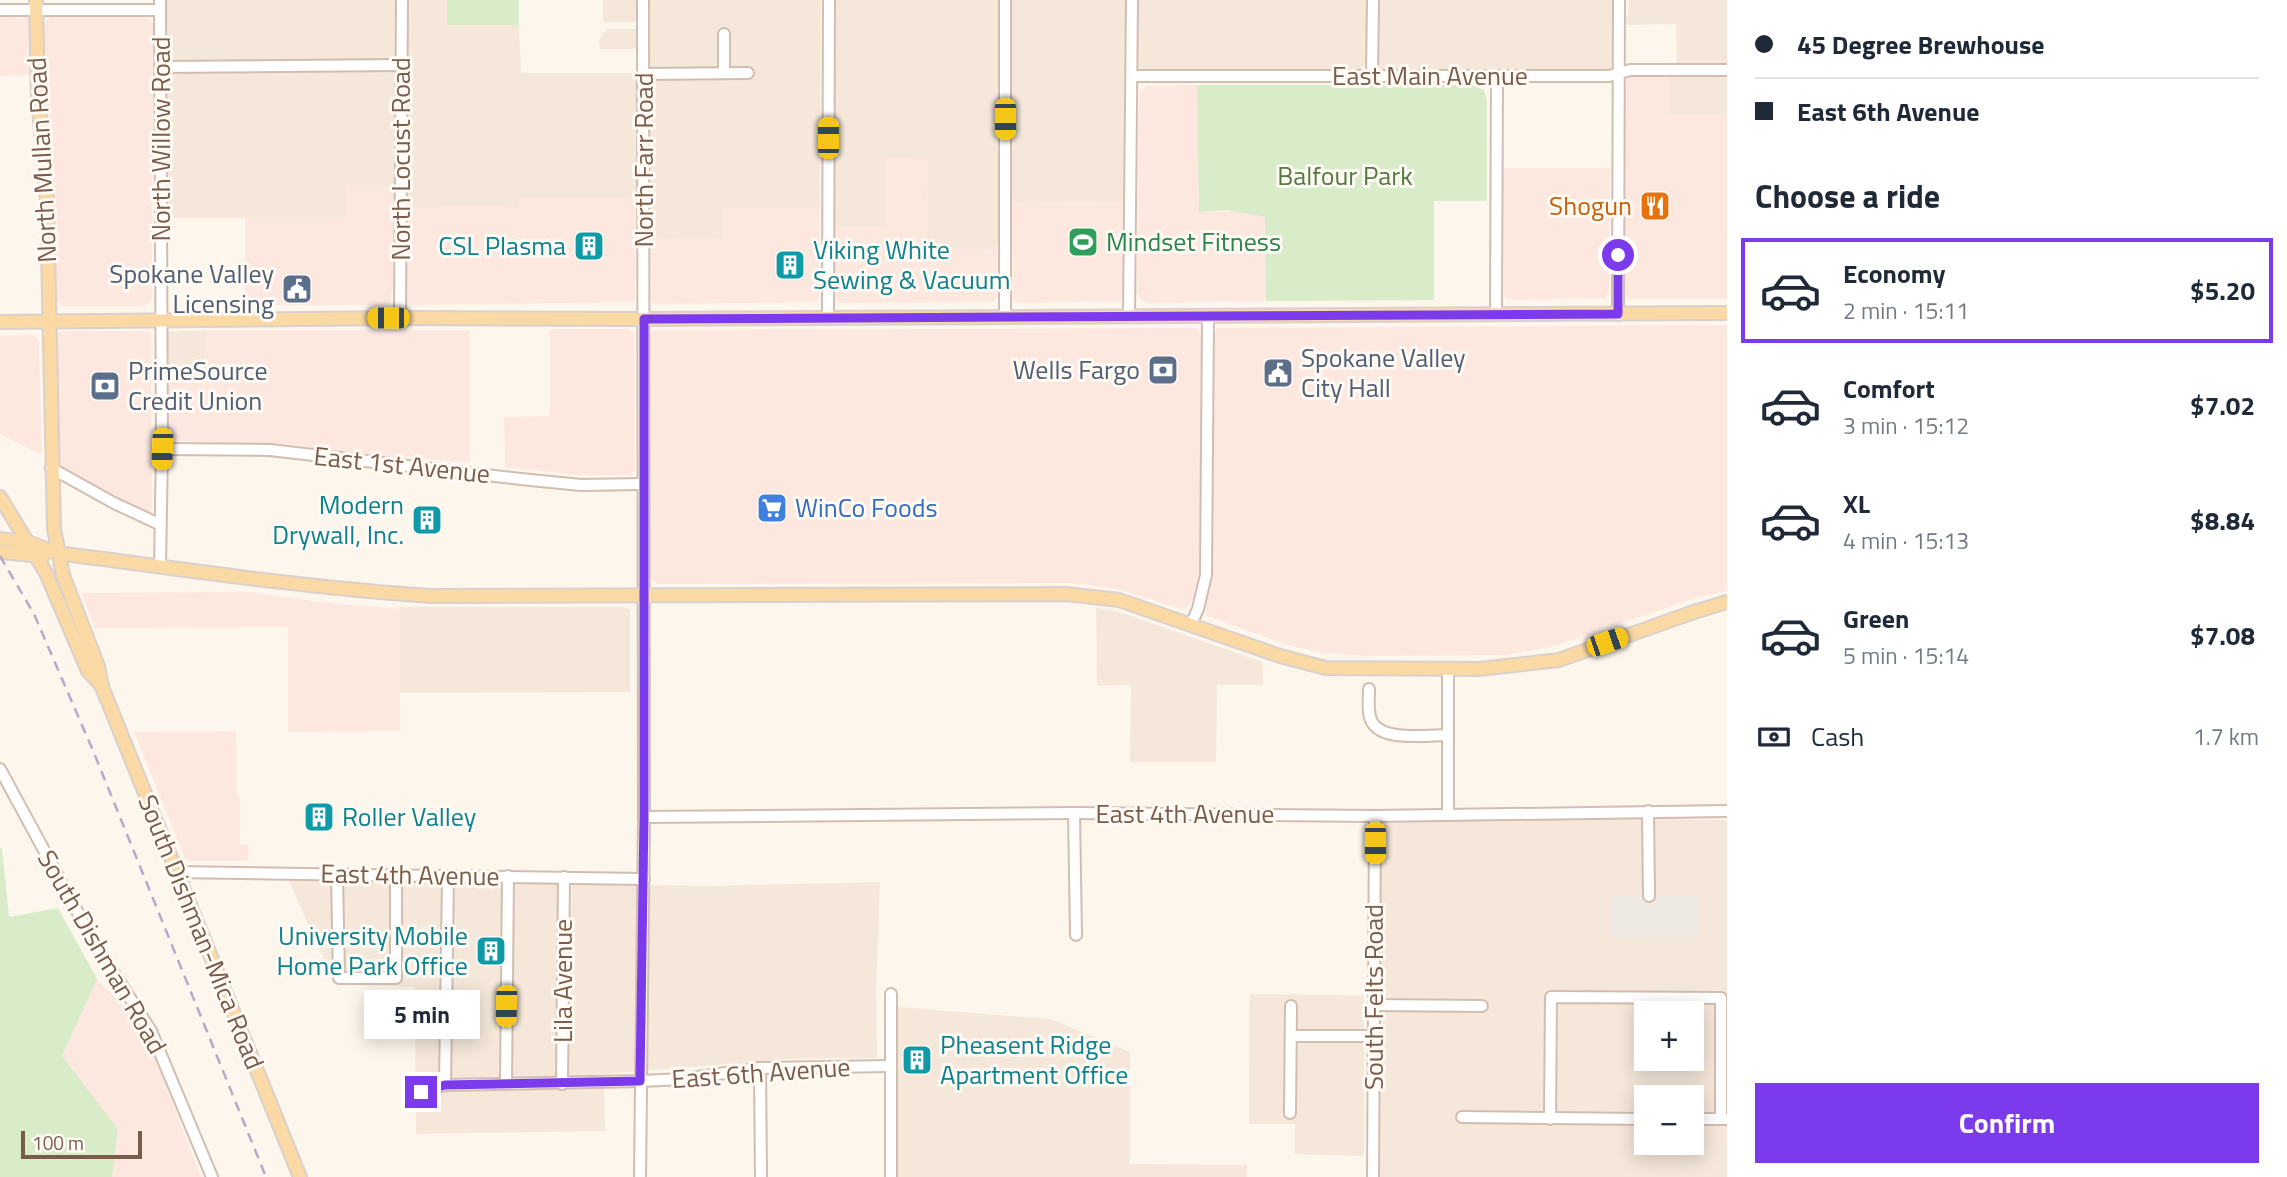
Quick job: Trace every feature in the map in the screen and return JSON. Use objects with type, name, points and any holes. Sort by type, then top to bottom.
[{"type":"main road","name":"North Mullan Road","points":[[36,4],[38,97],[47,202],[51,468]]},
{"type":"main road","points":[[0,321],[1727,313]]},
{"type":"main road","name":"South Dishman-Mica Road","points":[[51,468],[57,553],[99,666],[102,687],[300,1177]]},
{"type":"main road","name":"South Dishman-Mica Road","points":[[0,497],[30,543],[53,586],[88,671],[102,687]]},
{"type":"main road","points":[[0,539],[30,543],[57,553],[160,567],[339,590],[432,596],[1066,594],[1119,600],[1280,656],[1326,668],[1448,669],[1514,666],[1559,660],[1726,603]]},
{"type":"main road","points":[[0,552],[37,557],[57,553]]},
{"type":"street","name":"North Locust Road","points":[[400,318],[402,0]]},
{"type":"street","name":"North Farr Road","points":[[640,1177],[644,879],[643,0]]},
{"type":"street","points":[[828,318],[829,0]]},
{"type":"street","points":[[1004,317],[1005,0]]},
{"type":"street","points":[[1129,316],[1132,0]]},
{"type":"street","points":[[1372,76],[1373,0]]},
{"type":"street","points":[[1618,314],[1619,0]]},
{"type":"street","points":[[0,10],[36,4],[160,5]]},
{"type":"street","name":"North Willow Road","points":[[160,5],[160,567]]},
{"type":"street","points":[[724,34],[724,73]]},
{"type":"street","points":[[161,67],[402,65]]},
{"type":"street","name":"East Main Avenue","points":[[1133,76],[1619,75],[1630,70],[1727,70]]},
{"type":"street","points":[[644,74],[748,73]]},
{"type":"street","points":[[1496,314],[1497,76]]},
{"type":"street","points":[[1191,624],[1198,609],[1206,575],[1208,316]]},
{"type":"street","name":"East 1st Avenue","points":[[162,449],[270,450],[581,485],[642,484]]},
{"type":"street","points":[[51,468],[159,524]]},
{"type":"street","points":[[1448,669],[1448,815]]},
{"type":"street","points":[[1369,689],[1369,715],[1380,731],[1393,735],[1448,735]]},
{"type":"street","name":"South Dishman Road","points":[[0,769],[91,937],[151,1031],[212,1177]]},
{"type":"street","points":[[1648,811],[1649,895]]},
{"type":"street","name":"East 4th Avenue","points":[[644,817],[1074,813],[1375,816],[1727,811]]},
{"type":"street","points":[[1074,813],[1076,934]]},
{"type":"street","name":"South Felts Road","points":[[1373,1177],[1375,816]]},
{"type":"street","name":"East 4th Avenue","points":[[176,872],[644,879]]},
{"type":"street","points":[[337,874],[339,978],[397,978],[397,875]]},
{"type":"street","points":[[445,1085],[448,876]]},
{"type":"street","points":[[506,1084],[508,876]]},
{"type":"street","name":"Lila Avenue","points":[[562,1084],[564,877]]},
{"type":"street","points":[[891,994],[891,1177]]},
{"type":"street","points":[[1550,1119],[1551,997],[1721,998],[1724,1119],[1704,1119]]},
{"type":"street","points":[[1374,1005],[1482,1006]]},
{"type":"street","points":[[1290,1113],[1291,1006]]},
{"type":"street","points":[[1291,1036],[1374,1036]]},
{"type":"street","name":"East 6th Avenue","points":[[421,1092],[445,1085],[640,1081],[684,1079],[760,1068],[891,1066]]},
{"type":"street","points":[[760,1068],[761,1177]]},
{"type":"street","points":[[1462,1117],[1634,1119]]},
{"type":"shaded area","points":[[164,0],[395,0],[396,186],[346,186],[346,218],[168,218]]},
{"type":"shaded area","points":[[405,0],[447,0],[447,25],[519,25],[521,73],[635,73],[639,110],[639,192],[636,197],[519,197],[518,206],[404,207]]},
{"type":"shaded area","points":[[603,0],[636,0],[636,22],[603,22]]},
{"type":"shaded area","points":[[648,0],[821,0],[820,208],[724,208],[723,239],[650,240]]},
{"type":"shaded area","points":[[836,0],[1001,0],[1000,241],[997,250],[931,248],[927,240],[928,158],[886,158],[886,227],[834,227]]},
{"type":"shaded area","points":[[1009,0],[1126,0],[1123,202],[1012,203],[1009,183]]},
{"type":"shaded area","points":[[1137,0],[1366,0],[1366,63],[1360,69],[1144,70],[1139,68],[1137,62]]},
{"type":"shaded area","points":[[1380,0],[1613,0],[1613,64],[1609,71],[1438,69],[1434,72],[1384,72],[1377,66]]},
{"type":"shaded area","points":[[1629,0],[1727,0],[1727,63],[1677,63],[1676,24],[1624,25],[1628,16]]},
{"type":"shaded area","points":[[145,16],[153,23],[152,300],[145,306],[63,306],[57,302],[54,295],[43,24],[50,17]]},
{"type":"shaded area","points":[[0,17],[29,18],[30,75],[0,76]]},
{"type":"shaded area","points":[[607,29],[636,29],[636,49],[600,49],[599,40]]},
{"type":"shaded area","points":[[1632,76],[1668,76],[1669,115],[1727,115],[1727,299],[1631,299],[1624,295],[1625,84]]},
{"type":"shaded area","points":[[1668,76],[1727,76],[1727,115],[1669,115]]},
{"type":"shaded area","points":[[1197,85],[1199,212],[1241,211],[1265,217],[1266,301],[1148,303],[1137,293],[1139,92],[1147,86]]},
{"type":"shaded area","points":[[886,157],[928,158],[927,240],[931,248],[997,250],[997,296],[994,302],[841,303],[836,300],[834,227],[886,227]]},
{"type":"shaded area","points":[[1503,168],[1610,168],[1609,291],[1606,298],[1509,300],[1504,297]]},
{"type":"shaded area","points":[[346,186],[396,186],[396,231],[393,241],[393,286],[390,303],[245,305],[245,218],[346,218]]},
{"type":"shaded area","points":[[518,197],[636,197],[633,302],[407,303],[404,207],[518,206]]},
{"type":"shaded area","points":[[1123,202],[1123,295],[1120,301],[1018,303],[1013,300],[1012,203]]},
{"type":"shaded area","points":[[723,208],[820,208],[817,302],[657,304],[651,301],[650,240],[723,239]]},
{"type":"shaded area","points":[[1727,325],[1727,591],[1698,597],[1554,646],[1506,655],[1368,656],[1322,653],[1288,645],[1207,616],[1204,602],[1211,569],[1213,335],[1217,328]]},
{"type":"shaded area","points":[[1196,328],[1201,335],[1200,567],[1195,598],[1185,608],[1180,609],[1118,589],[1073,583],[658,584],[651,580],[650,334],[654,330]]},
{"type":"shaded area","points":[[550,329],[629,329],[634,332],[635,469],[630,475],[576,475],[505,467],[504,417],[550,414]]},
{"type":"shaded area","points":[[206,330],[205,376],[164,377],[167,332]]},
{"type":"shaded area","points":[[206,330],[470,330],[470,463],[400,456],[386,458],[286,444],[280,447],[165,440],[164,377],[205,376]]},
{"type":"shaded area","points":[[59,331],[145,331],[151,334],[152,509],[149,513],[144,514],[115,500],[58,465],[55,336]]},
{"type":"shaded area","points":[[31,335],[39,342],[42,455],[0,434],[0,336]]},
{"type":"shaded area","points":[[249,592],[336,604],[400,609],[400,731],[288,732],[288,627],[95,628],[81,593]]},
{"type":"shaded area","points":[[400,607],[624,607],[630,610],[630,692],[400,693]]},
{"type":"shaded area","points":[[1096,608],[1120,612],[1262,662],[1263,685],[1217,685],[1216,762],[1130,762],[1131,685],[1097,686]]},
{"type":"shaded area","points":[[236,731],[240,845],[248,845],[248,861],[190,861],[185,858],[134,732]]},
{"type":"shaded area","points":[[1609,816],[1612,819],[1727,820],[1727,1177],[1375,1177],[1377,819]]},
{"type":"shaded area","points":[[289,881],[559,881],[557,1086],[604,1086],[605,1131],[416,1134],[415,987],[335,984]]},
{"type":"shaded area","points":[[880,882],[876,991],[877,1058],[787,1059],[568,1077],[572,884],[712,886]]},
{"type":"shaded area","points":[[1610,895],[1700,895],[1700,936],[1610,937]]},
{"type":"shaded area","points":[[97,979],[130,1013],[154,1055],[201,1177],[112,1177],[118,1129],[62,1056]]},
{"type":"shaded area","points":[[1250,994],[1364,995],[1364,1156],[1295,1154],[1295,1124],[1249,1124]]},
{"type":"shaded area","points":[[897,1007],[1050,1019],[1130,1052],[1130,1164],[1247,1165],[1247,1177],[897,1177]]},
{"type":"green space","points":[[447,0],[519,0],[519,25],[447,25]]},
{"type":"green space","name":"Balfour Park","points":[[1197,85],[1472,85],[1484,90],[1487,101],[1487,201],[1434,201],[1434,300],[1266,301],[1265,217],[1227,210],[1199,212]]},
{"type":"green space","points":[[0,848],[9,917],[58,908],[97,979],[62,1056],[118,1129],[112,1177],[0,1177]]},
{"type":"railway","points":[[0,556],[34,614],[94,753],[266,1177]]},
{"type":"place","name":"Shogun","points":[[1655,206]]},
{"type":"place","name":"Mindset Fitness","points":[[1083,242]]},
{"type":"place","name":"CSL Plasma","points":[[589,246]]},
{"type":"place","name":"Viking White Sewing & Vacuum","points":[[790,265]]},
{"type":"place","name":"Spokane Valley Licensing","points":[[297,289]]},
{"type":"place","name":"Wells Fargo","points":[[1163,370]]},
{"type":"place","name":"Spokane Valley City Hall","points":[[1278,373]]},
{"type":"place","name":"PrimeSource Credit Union","points":[[105,386]]},
{"type":"place","name":"WinCo Foods","points":[[772,508]]},
{"type":"place","name":"Modern Drywall, Inc.","points":[[427,520]]},
{"type":"place","name":"Roller Valley","points":[[319,817]]},
{"type":"place","name":"University Mobile Home Park Office","points":[[491,951]]},
{"type":"place","name":"Pheasent Ridge Apartment Office","points":[[917,1060]]},
{"type":"route","points":[[421,1092],[445,1085],[640,1081],[644,817],[644,319],[1618,314],[1618,255]]}]
